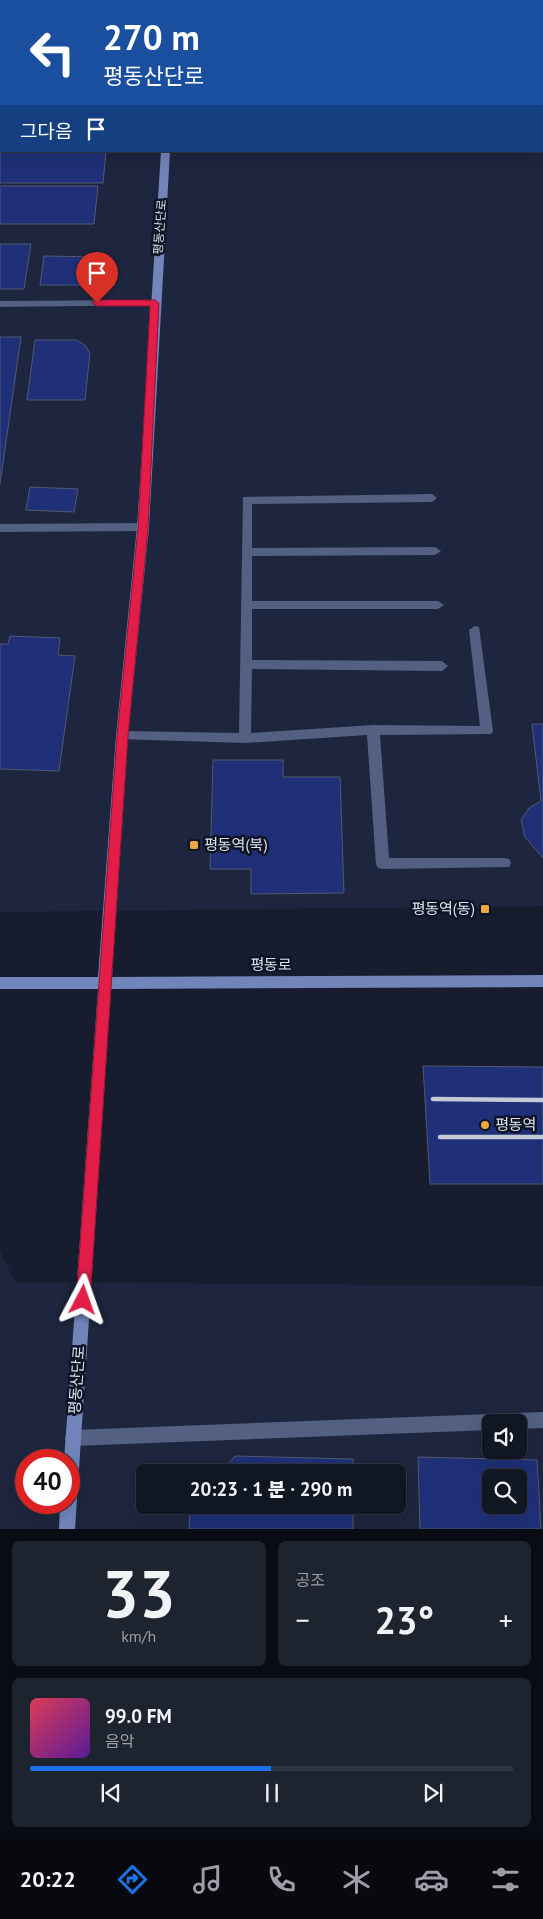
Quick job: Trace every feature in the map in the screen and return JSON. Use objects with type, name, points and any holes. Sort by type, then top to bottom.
[{"type":"street","name":"평동산단로","points":[[67,1529],[122,736],[143,528],[155,303],[166,152]]},
{"type":"street","points":[[0,304],[155,303]]},
{"type":"street","points":[[245,738],[247,500],[432,498]]},
{"type":"street","points":[[0,528],[143,528]]},
{"type":"street","points":[[247,552],[435,551]]},
{"type":"street","points":[[246,605],[438,605]]},
{"type":"street","points":[[122,736],[245,738],[373,730],[487,730],[476,630]]},
{"type":"street","points":[[246,664],[442,666]]},
{"type":"street","points":[[373,730],[383,864],[504,863]]},
{"type":"street","name":"평동로","points":[[0,983],[543,981]]},
{"type":"street","points":[[73,1438],[543,1420]]},
{"type":"shaded area","points":[[0,152],[543,152],[543,906],[0,912]]},
{"type":"shaded area","points":[[0,1251],[15,1282],[543,1286],[543,1529],[0,1529]]},
{"type":"building","points":[[0,152],[106,152],[103,183],[0,183]]},
{"type":"building","points":[[0,186],[98,186],[94,224],[0,224]]},
{"type":"building","points":[[0,244],[31,244],[24,289],[0,289]]},
{"type":"building","points":[[44,256],[99,257],[97,277],[81,285],[40,285]]},
{"type":"building","points":[[0,337],[21,337],[0,484]]},
{"type":"building","points":[[35,340],[76,340],[85,345],[90,353],[85,400],[27,400]]},
{"type":"building","points":[[30,487],[78,489],[74,512],[26,510]]},
{"type":"building","points":[[10,636],[60,638],[58,655],[75,656],[59,771],[0,769],[0,644],[8,644]]},
{"type":"building","points":[[532,724],[543,724],[543,858],[525,837],[521,820],[529,808],[541,801]]},
{"type":"building","points":[[213,760],[283,760],[283,777],[340,777],[344,893],[251,894],[251,869],[210,869]]},
{"type":"building","name":"평동역","points":[[423,1066],[543,1067],[543,1184],[430,1184]]},
{"type":"building","points":[[235,1456],[353,1459],[353,1464],[228,1464]]},
{"type":"building","points":[[418,1457],[537,1460],[541,1529],[420,1529]]},
{"type":"building","points":[[190,1514],[353,1514],[353,1529],[189,1529]]},
{"type":"railway","points":[[433,1099],[543,1100]]},
{"type":"railway","points":[[440,1137],[543,1137]]},
{"type":"place","name":"평동역(북)","points":[[194,845]]},
{"type":"place","name":"평동역(동)","points":[[485,909]]},
{"type":"place","name":"평동역","points":[[485,1125]]},
{"type":"route","points":[[83,1300],[122,736],[143,528],[155,303],[97,303]]}]
